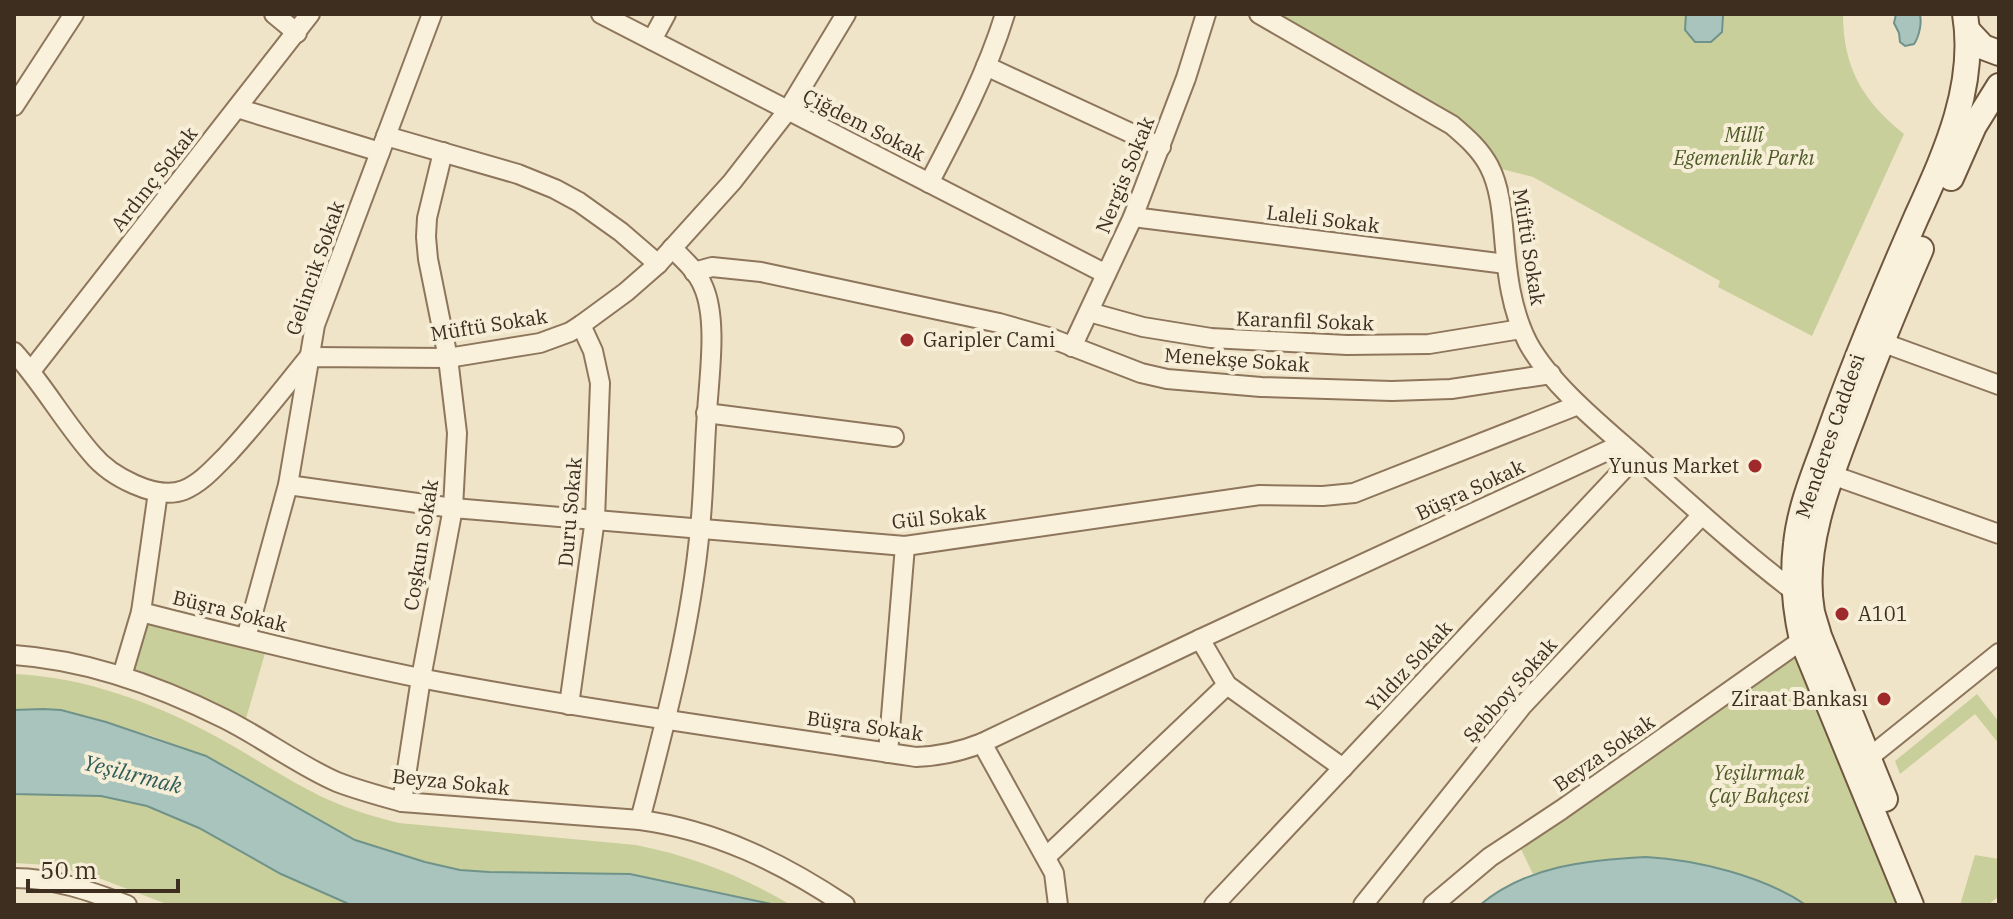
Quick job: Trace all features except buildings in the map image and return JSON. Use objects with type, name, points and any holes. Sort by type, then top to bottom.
[{"type":"street","points":[[14,106],[74,14]]},
{"type":"street","points":[[274,14],[297,33]]},
{"type":"street","name":"Ardınç Sokak","points":[[31,371],[310,14]]},
{"type":"street","name":"Gelincik Sokak","points":[[246,638],[288,485],[315,325],[432,14]]},
{"type":"street","name":"Çiğdem Sokak","points":[[601,14],[1106,274]]},
{"type":"street","points":[[652,40],[666,14]]},
{"type":"street","name":"Müftü Sokak","points":[[309,357],[448,358],[540,343],[581,325],[658,264],[732,182],[788,110],[846,14]]},
{"type":"street","points":[[929,183],[965,113],[1005,14]]},
{"type":"street","name":"Nergis Sokak","points":[[1072,347],[1133,217],[1186,78],[1206,14]]},
{"type":"street","name":"Müftü Sokak","points":[[1259,14],[1452,125],[1470,140],[1490,166],[1496,184],[1509,285],[1521,329],[1530,347],[1578,405],[1751,559],[1803,593]]},
{"type":"street","points":[[1967,22],[1983,47],[1999,53]]},
{"type":"street","name":"Menderes Caddesi","points":[[1911,905],[1812,612],[1794,574],[1803,509],[1865,336],[1945,154],[1956,121],[1967,62],[1967,22]]},
{"type":"street","points":[[986,66],[1161,147]]},
{"type":"street","name":"Menderes Caddesi","points":[[1928,905],[1802,640],[1796,613],[1832,475],[1881,342],[1972,130],[1999,86]]},
{"type":"street","points":[[237,108],[383,144],[443,152],[518,174],[579,202],[658,264]]},
{"type":"street","name":"Coşkun Sokak","points":[[402,802],[421,678],[453,508],[457,433],[448,358],[426,237],[427,218],[443,152]]},
{"type":"street","name":"Laleli Sokak","points":[[1133,217],[1506,264]]},
{"type":"street","points":[[640,820],[667,720],[683,639],[700,529],[711,369],[711,327],[703,286],[672,248]]},
{"type":"street","name":"Menekşe Sokak","points":[[694,272],[712,267],[730,268],[999,323],[1141,373],[1167,379],[1261,387],[1392,391],[1451,389],[1551,374]]},
{"type":"street","name":"Karanfil Sokak","points":[[1089,312],[1143,327],[1211,338],[1331,345],[1429,344],[1521,329]]},
{"type":"street","name":"Duru Sokak","points":[[569,705],[595,519],[600,383],[593,351],[581,325]]},
{"type":"street","points":[[1881,342],[1999,385]]},
{"type":"street","points":[[14,352],[93,456],[121,478],[158,492],[171,493],[203,479],[249,432],[309,357]]},
{"type":"street","points":[[1975,376],[1999,376]]},
{"type":"street","name":"Gül Sokak","points":[[288,485],[453,508],[905,546],[1260,495],[1354,493],[1578,405]]},
{"type":"street","points":[[706,413],[894,437]]},
{"type":"street","name":"Büşra Sokak","points":[[141,612],[421,678],[569,705],[916,757],[941,756],[982,743],[1200,639],[1629,450]]},
{"type":"street","name":"Yıldız Sokak","points":[[1214,905],[1343,768],[1629,450]]},
{"type":"street","points":[[1832,475],[1999,534]]},
{"type":"street","points":[[122,676],[141,612],[158,492]]},
{"type":"street","name":"Şebboy Sokak","points":[[1363,905],[1523,705],[1702,515]]},
{"type":"street","points":[[888,753],[905,546]]},
{"type":"street","points":[[1200,639],[1227,685],[1343,768]]},
{"type":"street","name":"Beyza Sokak","points":[[1433,905],[1490,857],[1802,640]]},
{"type":"street","points":[[1861,764],[1999,653]]},
{"type":"street","name":"Beyza Sokak","points":[[14,655],[68,662],[122,676],[170,694],[222,718],[335,781],[402,802],[671,824],[741,847],[777,864],[845,905]]},
{"type":"street","points":[[1046,857],[1227,685]]},
{"type":"street","points":[[982,743],[1054,873],[1058,905]]},
{"type":"street","points":[[14,878],[46,880],[85,897],[127,905]]},
{"type":"green space","name":"Millî Egemenlik Parkı","points":[[1259,14],[1843,14],[1847,51],[1858,82],[1877,109],[1904,134],[1812,336],[1718,287],[1720,281],[1533,177],[1490,166],[1481,153]]},
{"type":"green space","points":[[141,612],[268,643],[243,729],[122,676]]},
{"type":"green space","name":"Yeşilırmak Çay Bahçesi","points":[[1802,640],[1911,905],[1806,905],[1762,883],[1669,858],[1601,860],[1533,874],[1517,841]]},
{"type":"green space","points":[[14,674],[67,680],[144,703],[217,737],[315,793],[372,816],[399,823],[636,845],[716,868],[791,905],[776,905],[630,874],[489,872],[460,870],[425,862],[355,840],[206,756],[152,736],[77,714],[43,709],[14,710]]},
{"type":"green space","points":[[1977,694],[1999,722],[1999,744],[1975,714],[1900,774],[1895,761]]},
{"type":"green space","points":[[14,794],[101,796],[147,806],[199,828],[281,874],[351,905],[169,905],[91,875],[48,865],[14,863]]},
{"type":"green space","points":[[1975,855],[1999,859],[1999,896],[1988,905],[1960,905]]},
{"type":"water","points":[[1686,14],[1721,14],[1722,32],[1711,42],[1695,42],[1685,30]]},
{"type":"water","points":[[1896,14],[1920,15],[1920,30],[1914,44],[1905,46],[1900,42],[1894,23]]},
{"type":"water","name":"Yeşilırmak","points":[[14,710],[61,710],[106,722],[206,756],[355,840],[425,862],[460,870],[489,872],[630,874],[776,905],[351,905],[281,874],[199,828],[147,806],[101,796],[14,794]]},
{"type":"water","points":[[1646,857],[1729,871],[1770,886],[1806,905],[1480,905],[1517,881],[1537,873],[1580,863]]},
{"type":"place","name":"Garipler Cami","points":[[907,340]]},
{"type":"place","name":"Yunus Market","points":[[1755,466]]},
{"type":"place","name":"A101","points":[[1842,614]]},
{"type":"place","name":"Ziraat Bankası","points":[[1884,699]]}]
